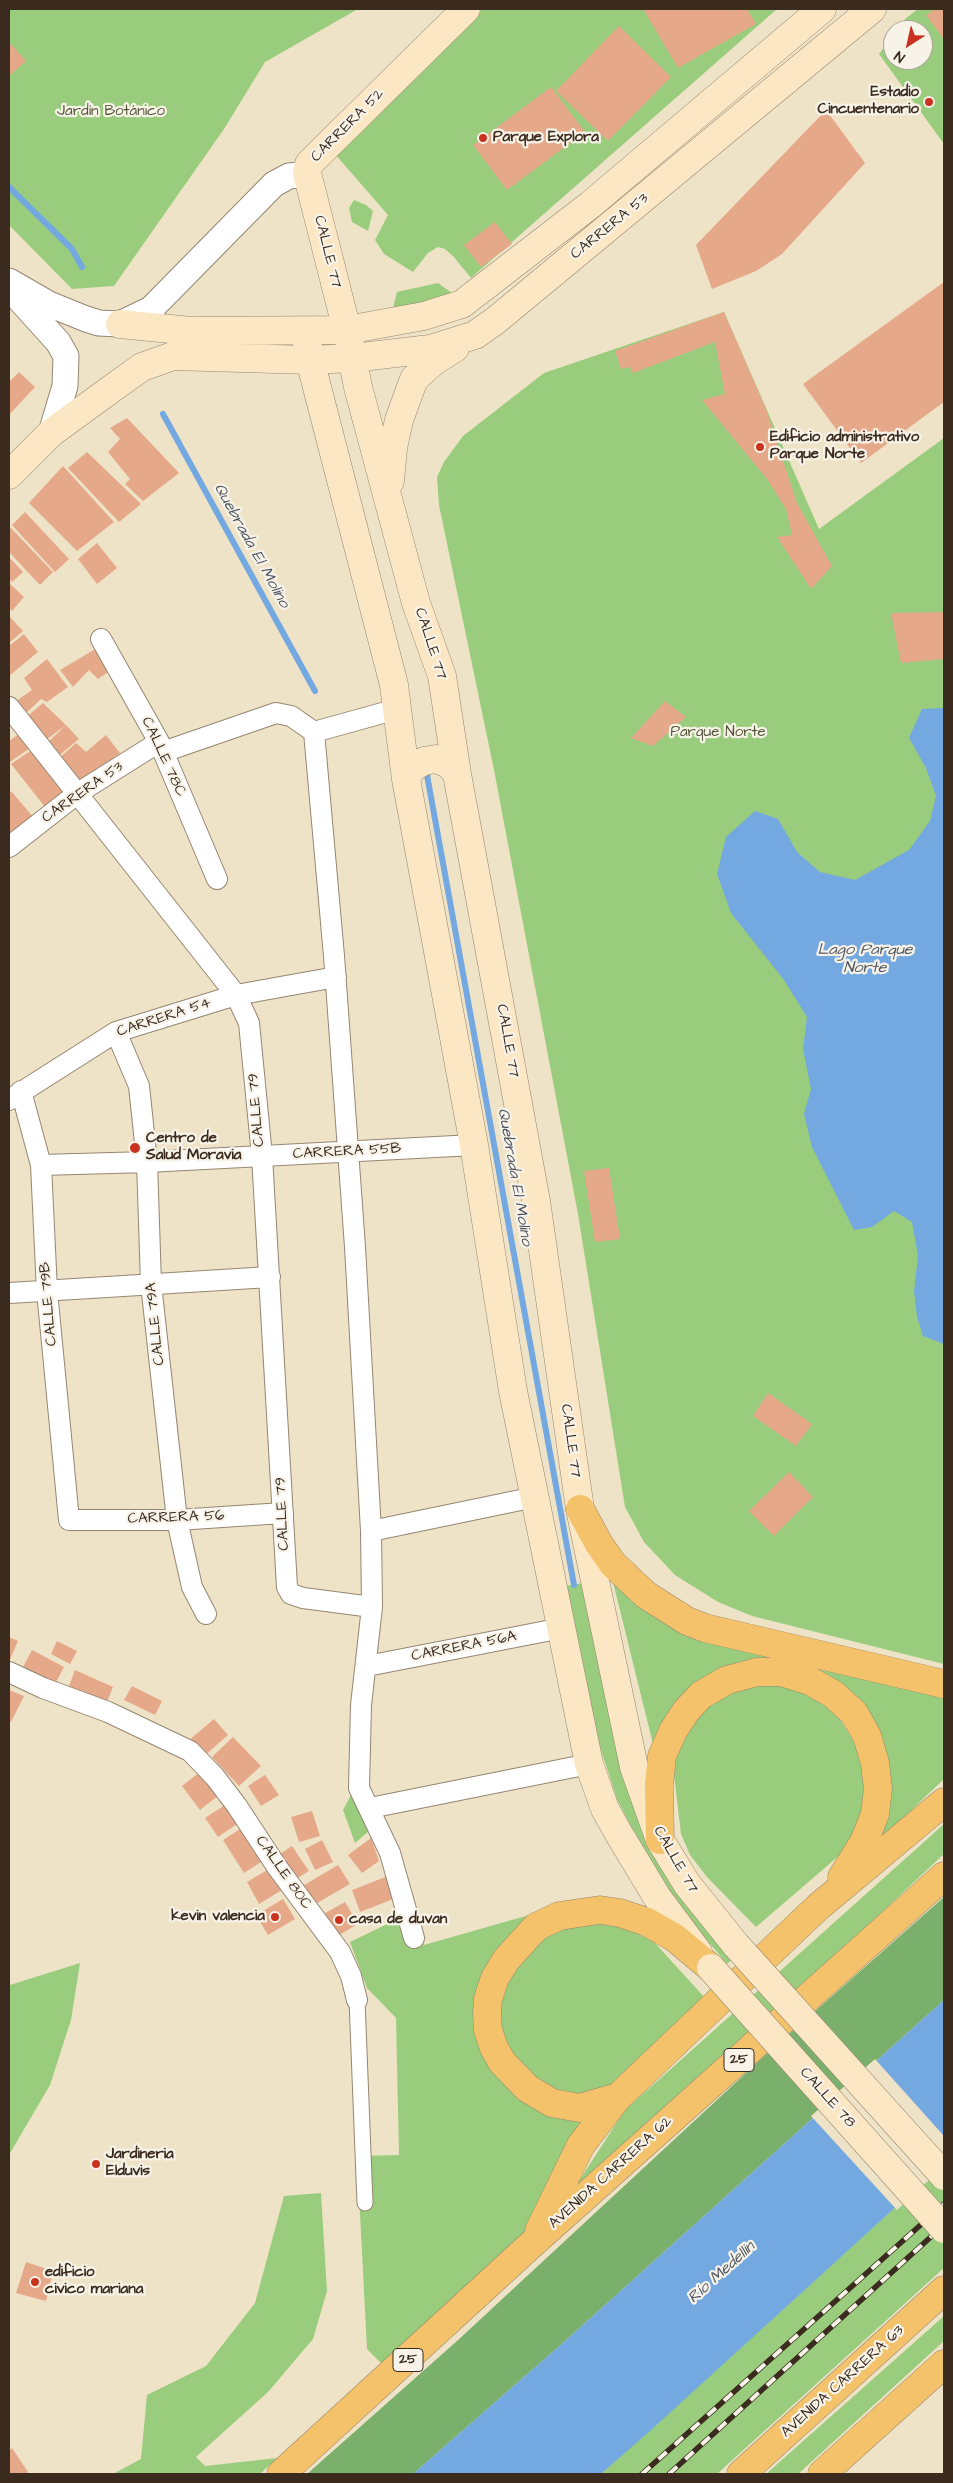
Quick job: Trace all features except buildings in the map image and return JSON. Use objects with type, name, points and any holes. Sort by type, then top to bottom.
[{"type":"highway","points":[[580,1508],[599,1544],[628,1579],[666,1609],[688,1621],[705,1628],[944,1684]]},
{"type":"highway","points":[[660,1840],[659,1785],[662,1756],[673,1731],[686,1711],[701,1696],[727,1680],[757,1672],[781,1672],[810,1681],[833,1694],[854,1713],[867,1736],[875,1763],[878,1789],[875,1814],[864,1842],[848,1870],[818,1907]]},
{"type":"highway","points":[[533,2243],[581,2145],[618,2098],[818,1907],[944,1802]]},
{"type":"highway","name":"AVENIDA CARRERA 62","points":[[281,2474],[533,2243],[944,1876]]},
{"type":"highway","points":[[618,2098],[580,2108],[552,2104],[527,2088],[502,2062],[494,2048],[488,2030],[487,2013],[490,1992],[506,1960],[536,1927],[559,1916],[600,1910],[647,1922],[675,1938],[711,1968]]},
{"type":"highway","name":"AVENIDA CARRERA 63","points":[[741,2474],[944,2290]]},
{"type":"highway","points":[[822,2474],[944,2364]]},
{"type":"main road","name":"CARRERA 52","points":[[308,180],[307,168],[318,154],[466,9]]},
{"type":"main road","name":"CARRERA 53","points":[[347,330],[424,316],[462,304],[590,206],[822,9]]},
{"type":"main road","name":"CARRERA 53","points":[[310,360],[353,358],[430,348],[475,335],[495,321],[872,9]]},
{"type":"main road","name":"CALLE 77","points":[[308,180],[347,330],[358,387],[416,603],[442,676],[457,774],[536,1201],[580,1508],[634,1767],[660,1840],[687,1884],[736,1945],[944,2176]]},
{"type":"main road","points":[[120,324],[191,331],[347,330]]},
{"type":"main road","points":[[305,330],[310,360],[394,684],[406,779],[474,1145],[513,1391],[590,1764],[605,1809],[619,1834],[657,1897],[711,1968]]},
{"type":"main road","points":[[389,498],[392,448],[399,420],[414,378],[434,361],[475,335]]},
{"type":"main road","points":[[9,475],[51,433],[142,367],[173,356],[310,360]]},
{"type":"main road","points":[[406,779],[412,768],[424,761],[436,759],[449,764],[457,774]]},
{"type":"main road","name":"CALLE 78","points":[[711,1968],[944,2229]]},
{"type":"street","name":"CARRERA 52","points":[[120,324],[151,309],[274,184],[289,176],[299,176],[308,180]]},
{"type":"street","points":[[9,281],[49,304],[86,319],[120,324]]},
{"type":"street","points":[[9,288],[58,342],[66,356],[66,386],[51,433]]},
{"type":"street","name":"CALLE 78C","points":[[101,640],[161,747],[217,879]]},
{"type":"street","name":"CALLE 79","points":[[9,707],[236,995],[249,1023],[262,1156],[288,1587],[291,1594],[303,1598],[372,1607]]},
{"type":"street","points":[[397,709],[314,732],[336,977],[355,1247],[371,1531],[372,1607],[367,1666],[361,1705],[359,1788],[390,1853],[414,1938]]},
{"type":"street","name":"CARRERA 53","points":[[9,847],[78,793],[161,747],[276,714],[291,716],[314,732]]},
{"type":"street","name":"CARRERA 54","points":[[15,1096],[116,1032],[236,995],[336,977]]},
{"type":"street","name":"CALLE 79A","points":[[116,1032],[139,1086],[146,1162],[151,1284],[177,1520],[192,1587],[206,1614]]},
{"type":"street","name":"CALLE 79B","points":[[15,1096],[41,1165],[47,1290],[69,1520]]},
{"type":"street","name":"CARRERA 55B","points":[[41,1165],[146,1162],[474,1145]]},
{"type":"street","points":[[9,1293],[270,1277]]},
{"type":"street","points":[[371,1531],[535,1497]]},
{"type":"street","name":"CARRERA 56","points":[[69,1520],[177,1520],[283,1513]]},
{"type":"street","name":"CARRERA 56A","points":[[367,1666],[562,1628]]},
{"type":"street","name":"CALLE 80C","points":[[9,1672],[43,1688],[108,1712],[190,1751],[215,1777],[237,1806],[277,1867],[340,1952],[351,1976],[358,2000],[365,2203]]},
{"type":"street","points":[[370,1808],[590,1764]]},
{"type":"green space","name":"Jardín Botánico","points":[[9,9],[358,9],[265,62],[224,129],[114,286],[72,289],[9,225]]},
{"type":"green space","name":"Parque Explora","points":[[465,9],[777,9],[471,278],[453,256],[445,249],[438,247],[428,253],[413,272],[384,254],[375,240],[388,215],[327,145]]},
{"type":"green space","name":"Estadio Cincuentenario","points":[[918,9],[944,9],[944,144],[891,70],[933,70],[933,20],[905,19]]},
{"type":"green space","name":"Estadio Cincuentenario","points":[[883,49],[883,60],[879,54]]},
{"type":"green space","points":[[354,200],[366,205],[373,211],[368,231],[352,222],[349,208]]},
{"type":"green space","points":[[438,283],[452,293],[439,301],[393,308],[397,292]]},
{"type":"green space","name":"Parque Norte","points":[[724,312],[819,529],[944,438],[944,1664],[752,1616],[718,1602],[675,1575],[644,1542],[625,1507],[578,1214],[494,770],[439,505],[437,477],[444,462],[463,436],[544,373]]},
{"type":"green space","points":[[613,1582],[642,1609],[663,1622],[944,1691],[944,1779],[880,1840],[878,1732],[759,1660],[653,1744]]},
{"type":"green space","points":[[584,1583],[628,1791],[735,1957],[727,1964],[661,1885],[617,1799],[596,1735],[564,1586]]},
{"type":"green space","points":[[747,1683],[780,1684],[814,1696],[840,1719],[856,1746],[866,1776],[866,1803],[857,1830],[841,1854],[756,1927],[707,1877],[690,1855],[681,1834],[673,1767],[679,1743],[697,1715],[718,1696]]},
{"type":"green space","points":[[353,1791],[375,1826],[355,1843],[343,1810]]},
{"type":"green space","points":[[944,1824],[944,1854],[834,1957],[575,2187],[625,2110]]},
{"type":"green space","points":[[944,1897],[944,2000],[564,2342],[413,2474],[307,2474],[457,2341],[760,2060]]},
{"type":"green space","points":[[554,1908],[511,1936],[483,2040],[582,2118],[533,2226],[382,2364],[367,2349],[357,2156],[399,2155],[396,2018],[367,1988],[350,1942],[414,1911],[424,1945]]},
{"type":"green space","points":[[603,1923],[624,1927],[654,1942],[707,2000],[612,2093],[559,2099],[523,2074],[495,2024],[499,1997],[515,1967],[534,1946],[556,1931],[578,1924]]},
{"type":"green space","points":[[80,1963],[71,2020],[50,2085],[9,2155],[10,1985]]},
{"type":"green space","points":[[944,2163],[944,2268],[717,2474],[601,2474]]},
{"type":"green space","points":[[321,2193],[327,2291],[313,2339],[268,2392],[196,2457],[205,2466],[277,2458],[260,2474],[113,2474],[141,2459],[147,2395],[206,2366],[255,2303],[284,2196]]},
{"type":"green space","points":[[944,2316],[944,2341],[798,2474],[766,2474]]},
{"type":"water","name":"Lago Parque Norte","points":[[944,708],[944,1344],[923,1336],[917,1317],[914,1291],[918,1256],[912,1222],[894,1211],[872,1227],[854,1230],[812,1147],[804,1114],[811,1089],[803,1049],[807,1017],[784,980],[731,913],[717,874],[726,837],[755,811],[778,819],[797,852],[820,872],[855,880],[909,850],[930,821],[936,796],[926,768],[909,738],[922,709]]},
{"type":"water","name":"Río Medellín","points":[[944,2000],[944,2163],[651,2430],[601,2474],[413,2474],[564,2342]]},
{"type":"pier","points":[[875,2059],[944,2136],[944,2166],[897,2210],[811,2116]]},
{"type":"waterway","name":"Quebrada El Molino","points":[[9,187],[72,249],[82,267]]},
{"type":"waterway","name":"Quebrada El Molino","points":[[163,414],[315,691]]},
{"type":"waterway","name":"Quebrada El Molino","points":[[427,775],[574,1585]]},
{"type":"railway","points":[[642,2474],[944,2204]]},
{"type":"railway","points":[[669,2474],[944,2225]]},
{"type":"place","name":"Estadio Cincuentenario","points":[[929,102]]},
{"type":"place","name":"Parque Explora","points":[[483,138]]},
{"type":"place","name":"Edificio administrativo Parque Norte","points":[[760,447]]},
{"type":"place","name":"Centro de Salud Moravia","points":[[135,1148]]},
{"type":"place","name":"kevin valencia","points":[[275,1917]]},
{"type":"place","name":"casa de duvan","points":[[339,1920]]},
{"type":"place","name":"Jardineria Elduvis","points":[[96,2164]]},
{"type":"place","name":"edificio civico mariana","points":[[35,2282]]}]
